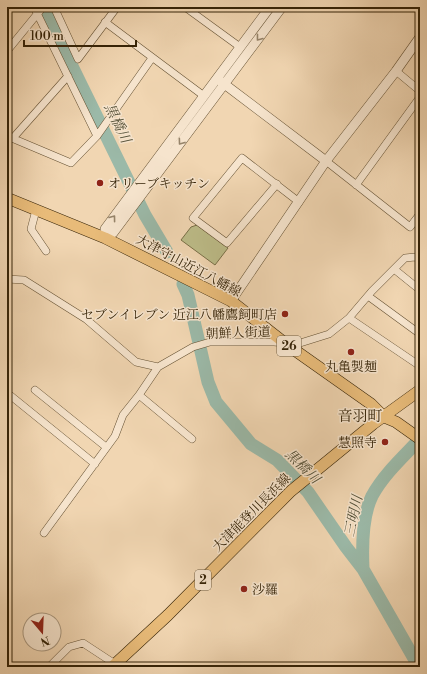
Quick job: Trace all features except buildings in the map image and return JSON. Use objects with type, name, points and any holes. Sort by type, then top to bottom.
[{"type":"main road","name":"大津守山近江八幡線","points":[[7,198],[105,238],[231,301],[286,344],[371,404],[384,417],[396,422],[418,438]]},
{"type":"main road","name":"大津能登川長浜線","points":[[114,666],[168,615],[302,481],[420,390]]},
{"type":"street","points":[[7,51],[35,10],[43,7]]},
{"type":"street","points":[[54,7],[78,59],[117,7]]},
{"type":"street","points":[[185,7],[240,47]]},
{"type":"street","points":[[105,238],[113,233],[132,208],[143,185],[204,96],[221,81],[240,47],[270,7]]},
{"type":"street","points":[[105,238],[105,229],[127,199],[143,185],[221,81],[282,7]]},
{"type":"street","points":[[35,10],[97,136]]},
{"type":"street","points":[[105,22],[204,96]]},
{"type":"street","points":[[231,301],[326,161],[396,71],[420,37]]},
{"type":"street","points":[[68,76],[10,137],[71,163],[97,136],[152,58]]},
{"type":"street","points":[[396,71],[420,91]]},
{"type":"street","points":[[221,81],[410,227],[420,214]]},
{"type":"street","points":[[356,185],[420,97]]},
{"type":"street","points":[[277,184],[227,243],[193,218],[242,158],[277,184],[299,202]]},
{"type":"street","points":[[36,210],[31,229],[46,251]]},
{"type":"street","name":"朝鮮人街道","points":[[158,366],[193,346],[210,342],[259,342],[286,344],[306,343],[329,334],[349,318],[405,258],[416,257],[420,259]]},
{"type":"street","points":[[394,269],[420,290]]},
{"type":"street","points":[[7,279],[24,280],[86,319],[136,362],[158,366],[139,396],[124,415],[115,436],[44,533]]},
{"type":"street","points":[[368,296],[420,334]]},
{"type":"street","points":[[349,318],[420,366]]},
{"type":"street","points":[[35,390],[106,447]]},
{"type":"street","points":[[11,396],[95,464]]},
{"type":"street","points":[[139,396],[192,439]]},
{"type":"street","points":[[49,667],[69,647],[83,643],[114,666]]},
{"type":"green space","points":[[197,225],[228,248],[215,265],[181,240],[191,227]]},
{"type":"waterway","name":"黒橋川","points":[[43,7],[145,215],[167,252]]},
{"type":"waterway","name":"黒橋川","points":[[183,284],[188,295],[208,382],[216,402],[251,444],[277,460],[308,492],[363,569],[419,667]]},
{"type":"waterway","name":"三明川","points":[[363,569],[364,522],[372,496],[388,473],[420,439]]},
{"type":"place","name":"オリーブキッチン","points":[[100,183]]},
{"type":"place","name":"セブンイレブン 近江八幡鷹飼町店","points":[[285,314]]},
{"type":"place","name":"丸亀製麺","points":[[351,352]]},
{"type":"place","name":"慧照寺","points":[[385,442]]},
{"type":"place","name":"沙羅","points":[[244,589]]},
{"type":"district","name":"音羽町","points":[[360,416]]}]
